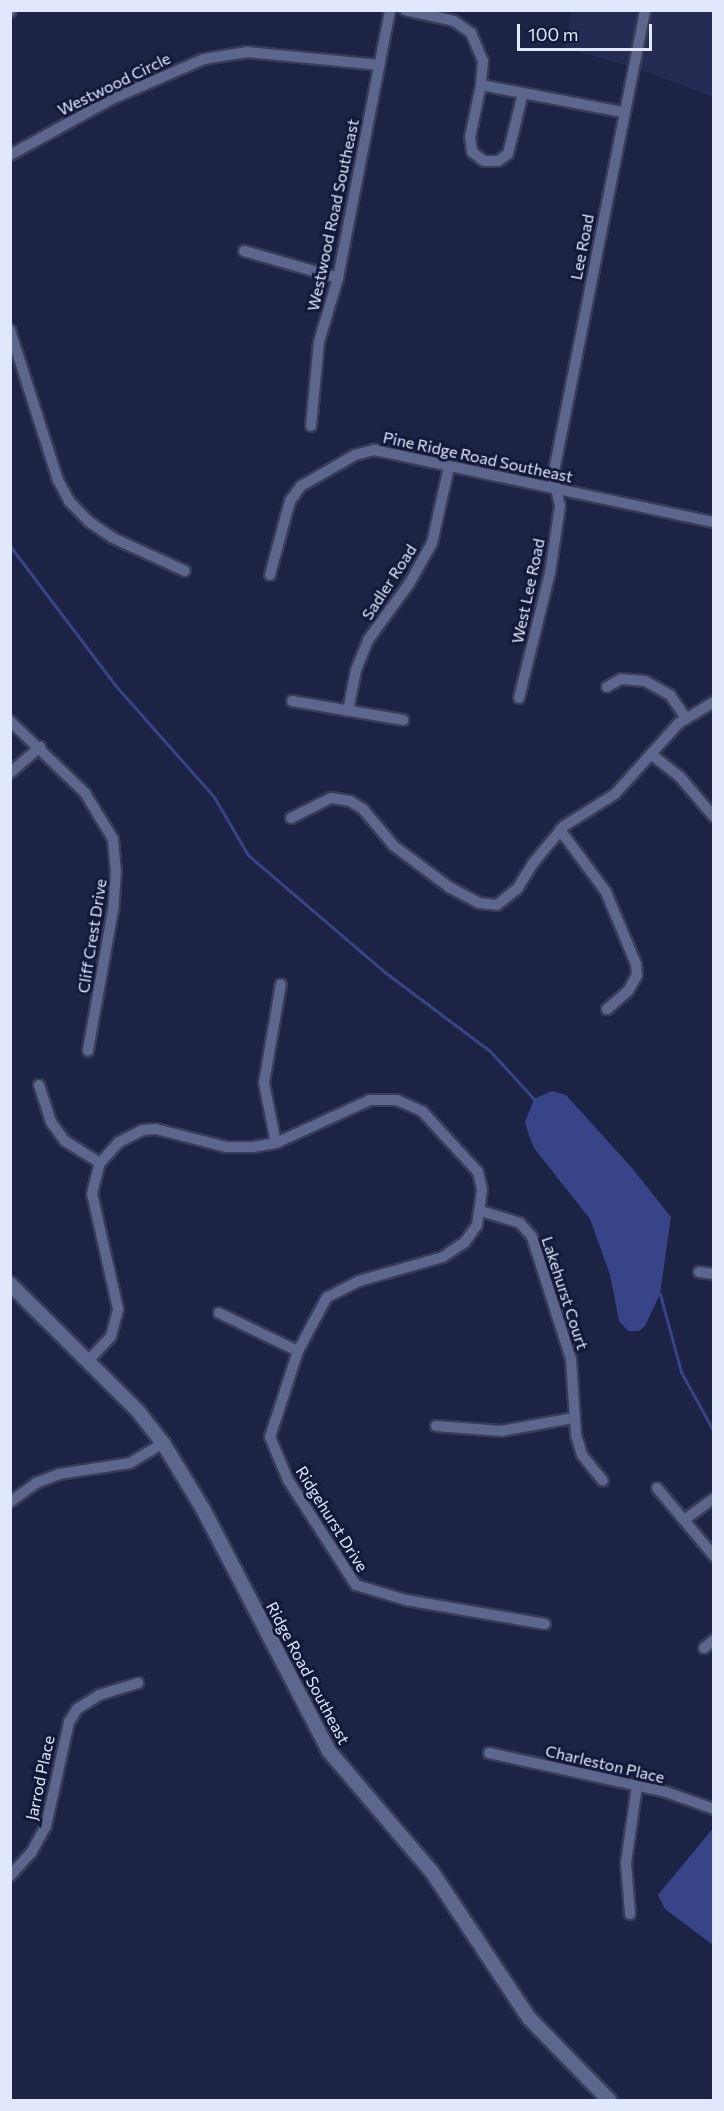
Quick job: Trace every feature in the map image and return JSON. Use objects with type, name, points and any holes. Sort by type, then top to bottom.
[{"type":"street","name":"Westwood Road Southeast","points":[[311,426],[319,342],[338,278],[390,10]]},
{"type":"street","points":[[405,10],[453,21],[471,33],[483,61],[481,85],[470,137],[472,152],[484,161],[498,161],[508,154],[524,93]]},
{"type":"street","name":"Lee Road","points":[[557,489],[553,476],[622,112],[645,10]]},
{"type":"street","name":"Westwood Circle","points":[[10,155],[112,99],[204,59],[247,52],[379,65]]},
{"type":"street","points":[[481,85],[622,112]]},
{"type":"street","points":[[244,251],[338,278]]},
{"type":"street","points":[[10,330],[58,480],[69,501],[112,538],[185,571]]},
{"type":"street","name":"Pine Ridge Road Southeast","points":[[270,575],[290,501],[301,486],[354,455],[374,450],[714,522]]},
{"type":"street","name":"Sadler Road","points":[[348,711],[357,670],[368,640],[409,584],[432,543],[449,467]]},
{"type":"street","name":"West Lee Road","points":[[519,698],[550,573],[560,506],[557,489]]},
{"type":"street","points":[[607,687],[621,679],[645,681],[670,695],[686,718]]},
{"type":"street","points":[[292,701],[404,720]]},
{"type":"street","points":[[291,818],[331,798],[350,801],[363,809],[394,846],[419,866],[462,895],[490,906],[504,902],[517,889],[560,830],[615,794],[686,718],[714,702]]},
{"type":"street","name":"Cliff Crest Drive","points":[[10,721],[40,747],[90,800],[113,839],[116,871],[113,910],[88,1051]]},
{"type":"street","points":[[10,773],[40,747]]},
{"type":"street","points":[[652,755],[680,777],[714,817]]},
{"type":"street","points":[[560,830],[606,892],[636,964],[637,975],[628,991],[607,1009]]},
{"type":"street","points":[[276,1143],[264,1083],[281,984]]},
{"type":"street","points":[[39,1085],[51,1122],[65,1141],[99,1163]]},
{"type":"street","points":[[88,1361],[111,1336],[118,1309],[92,1194],[99,1163],[119,1142],[143,1131],[156,1129],[226,1147],[276,1143],[370,1100],[410,1104],[434,1119],[471,1160],[482,1185],[482,1211]]},
{"type":"street","name":"Ridgehurst Drive","points":[[482,1211],[477,1225],[455,1251],[337,1289],[319,1308],[297,1351],[270,1437],[288,1480],[356,1586],[406,1600],[545,1624]]},
{"type":"street","name":"Lakehurst Court","points":[[482,1211],[520,1222],[532,1237],[572,1359],[573,1418],[582,1455],[603,1481]]},
{"type":"street","points":[[699,1272],[714,1274]]},
{"type":"street","name":"Ridge Road Southeast","points":[[10,1284],[88,1361],[163,1443],[203,1509],[329,1751],[427,1865],[529,2018],[609,2100]]},
{"type":"street","points":[[219,1313],[297,1351]]},
{"type":"street","points":[[436,1426],[501,1431],[573,1418]]},
{"type":"street","points":[[10,1502],[36,1483],[59,1474],[130,1463],[163,1443]]},
{"type":"street","points":[[657,1488],[714,1556]]},
{"type":"street","points":[[684,1520],[714,1498]]},
{"type":"street","points":[[704,1648],[714,1640]]},
{"type":"street","name":"Jarrod Place","points":[[10,1876],[31,1853],[46,1826],[69,1722],[77,1709],[99,1695],[138,1683]]},
{"type":"street","name":"Charleston Place","points":[[489,1753],[637,1786],[714,1809]]},
{"type":"street","points":[[630,1914],[626,1863],[637,1786]]},
{"type":"shaded area","points":[[571,11],[713,11],[713,97],[636,68],[565,48]]},
{"type":"shaded area","points":[[552,1091],[566,1095],[632,1168],[671,1217],[660,1294],[645,1326],[639,1331],[628,1331],[619,1321],[610,1275],[590,1219],[534,1148],[529,1135],[525,1122],[534,1099]]},
{"type":"shaded area","points":[[713,1828],[713,1945],[665,1909],[658,1895]]},
{"type":"waterway","points":[[10,546],[115,685],[214,797],[248,855],[382,970],[490,1051],[534,1099]]},
{"type":"waterway","points":[[660,1294],[681,1372],[714,1432]]}]
